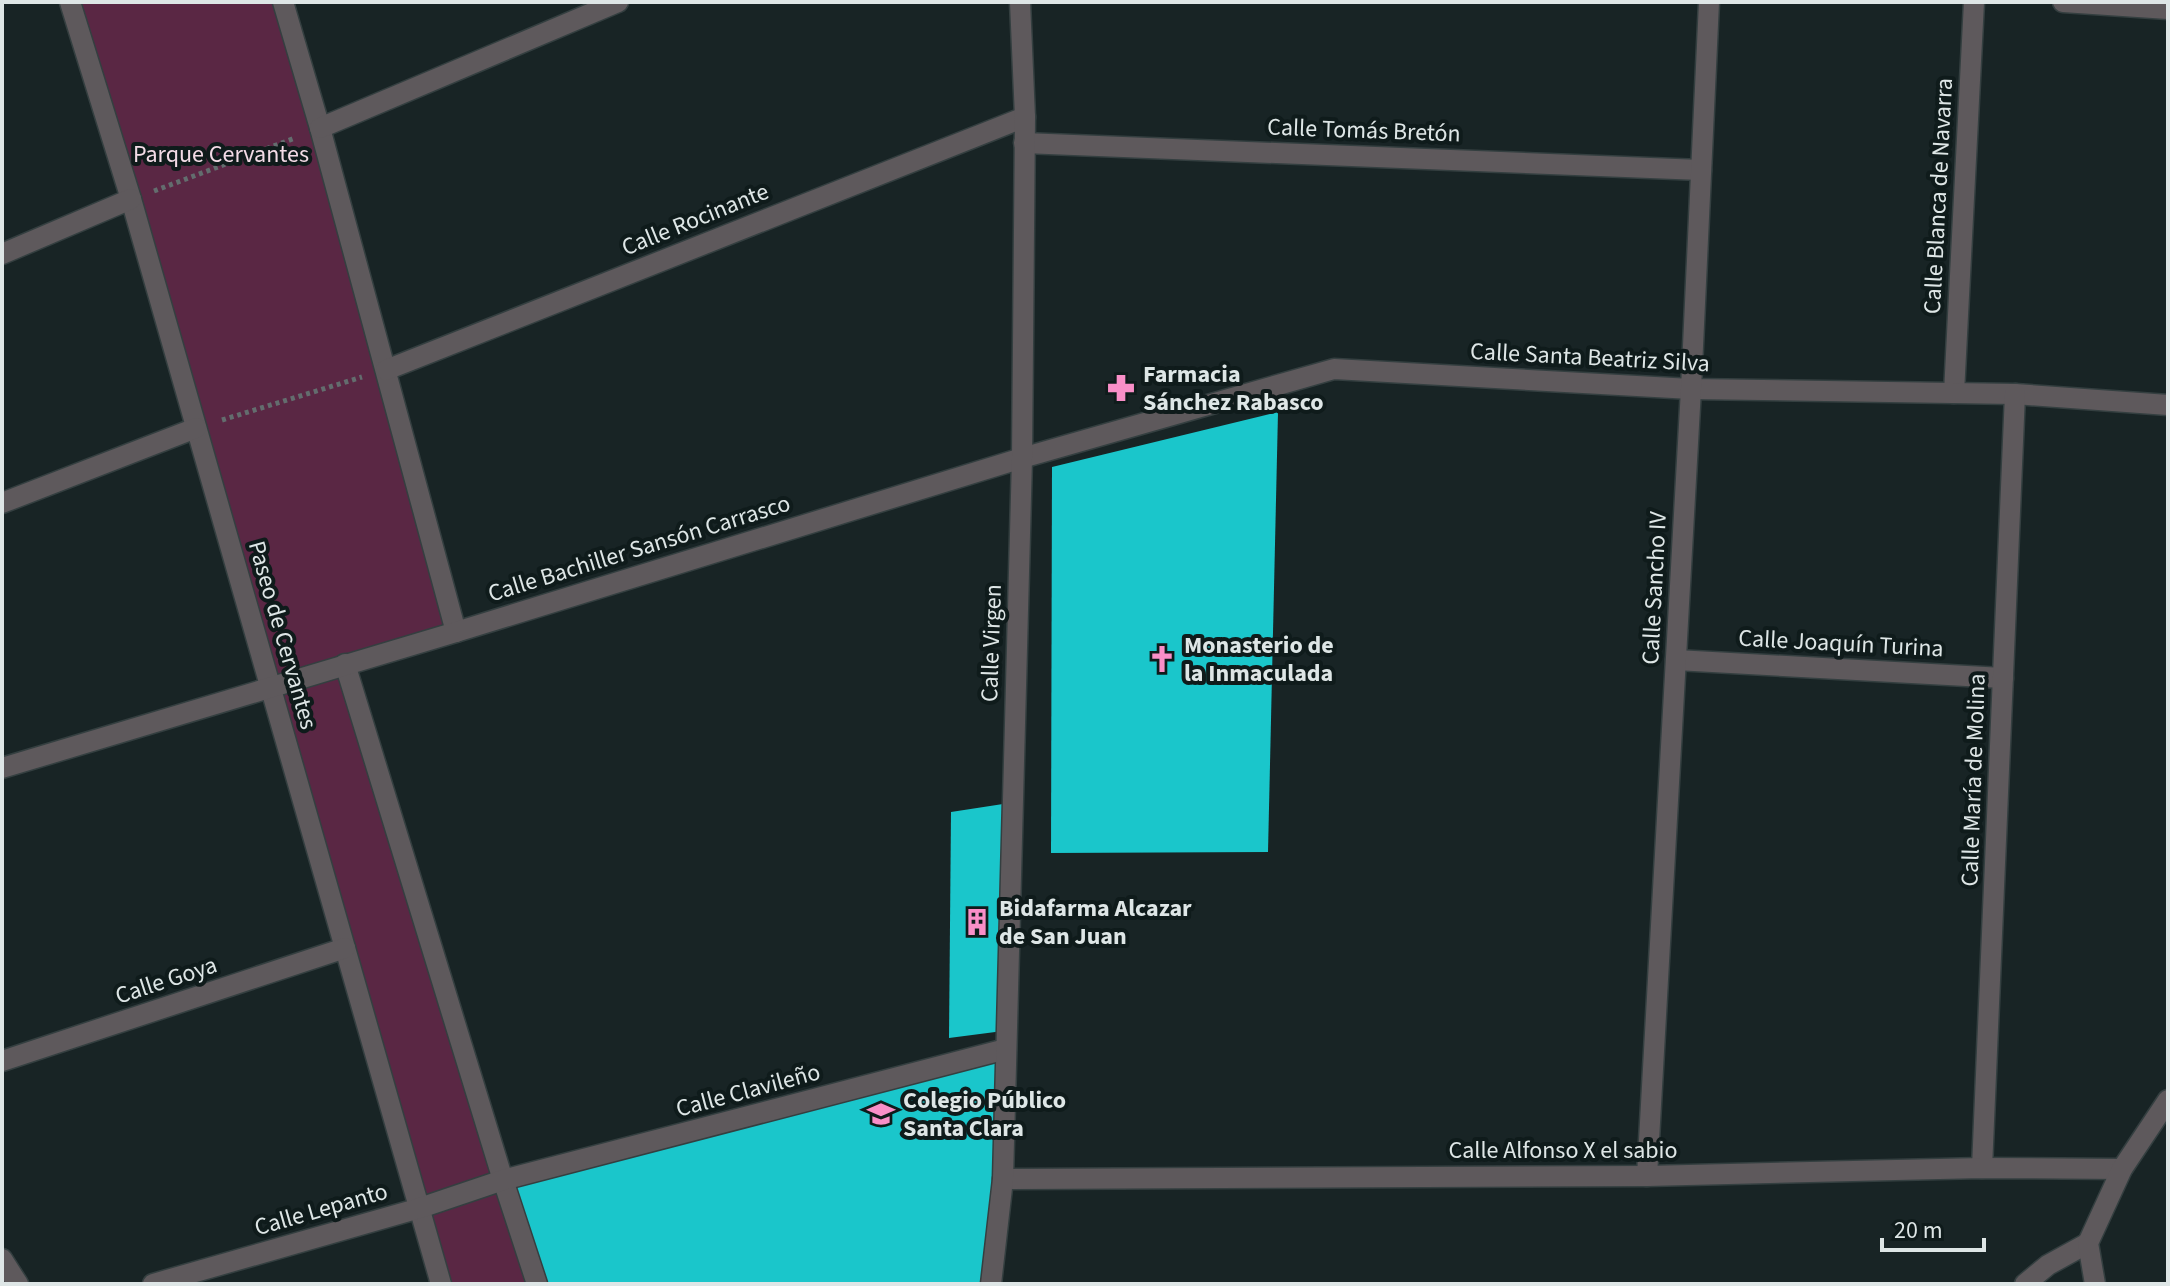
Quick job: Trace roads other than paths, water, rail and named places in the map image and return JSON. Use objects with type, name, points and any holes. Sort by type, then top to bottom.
[{"type":"street","name":"Paseo de Cervantes","points":[[70,2],[131,199],[441,1284]]},
{"type":"street","points":[[283,2],[456,632]]},
{"type":"street","points":[[320,128],[618,2]]},
{"type":"street","name":"Calle Virgen","points":[[991,1284],[1003,1179],[1022,458],[1025,117],[1020,2]]},
{"type":"street","name":"Calle Sancho IV","points":[[1647,1176],[1691,389],[1709,2]]},
{"type":"street","name":"Calle Blanca de Navarra","points":[[1954,393],[1974,2]]},
{"type":"street","points":[[2063,2],[2168,9]]},
{"type":"street","name":"Calle Rocinante","points":[[386,370],[1025,117]]},
{"type":"street","name":"Calle Tomás Bretón","points":[[1024,143],[1701,170]]},
{"type":"street","points":[[2,254],[131,199]]},
{"type":"street","name":"Calle Santa Beatriz Silva","points":[[1022,458],[1334,369],[1691,389],[2015,394],[2168,405]]},
{"type":"street","name":"Calle María de Molina","points":[[1982,1168],[2015,394]]},
{"type":"street","points":[[2,503],[196,428]]},
{"type":"street","name":"Calle Bachiller Sansón Carrasco","points":[[2,768],[1022,458]]},
{"type":"street","name":"Calle Joaquín Turina","points":[[1676,660],[2003,678]]},
{"type":"street","points":[[345,664],[537,1284]]},
{"type":"street","name":"Calle Goya","points":[[2,1061],[345,948]]},
{"type":"street","name":"Calle Clavileño","points":[[503,1180],[1006,1049]]},
{"type":"street","points":[[2095,1284],[2088,1243],[2122,1169],[2168,1100]]},
{"type":"street","name":"Calle Alfonso X el sabio","points":[[1003,1179],[1647,1176],[1982,1168],[2122,1169]]},
{"type":"street","name":"Calle Lepanto","points":[[153,1284],[420,1208],[503,1180]]},
{"type":"street","points":[[2025,1284],[2048,1265],[2088,1243]]},
{"type":"street","points":[[2,1259],[18,1284]]},
{"type":"place","name":"Farmacia Sánchez Rabasco","points":[[1121,388]]},
{"type":"place","name":"Monasterio de la Inmaculada","points":[[1162,659]]},
{"type":"place","name":"Bidafarma Alcazar de San Juan","points":[[977,922]]},
{"type":"place","name":"Colegio Público Santa Clara","points":[[881,1114]]},
{"type":"park label","name":"Parque Cervantes","points":[[221,154]]}]
